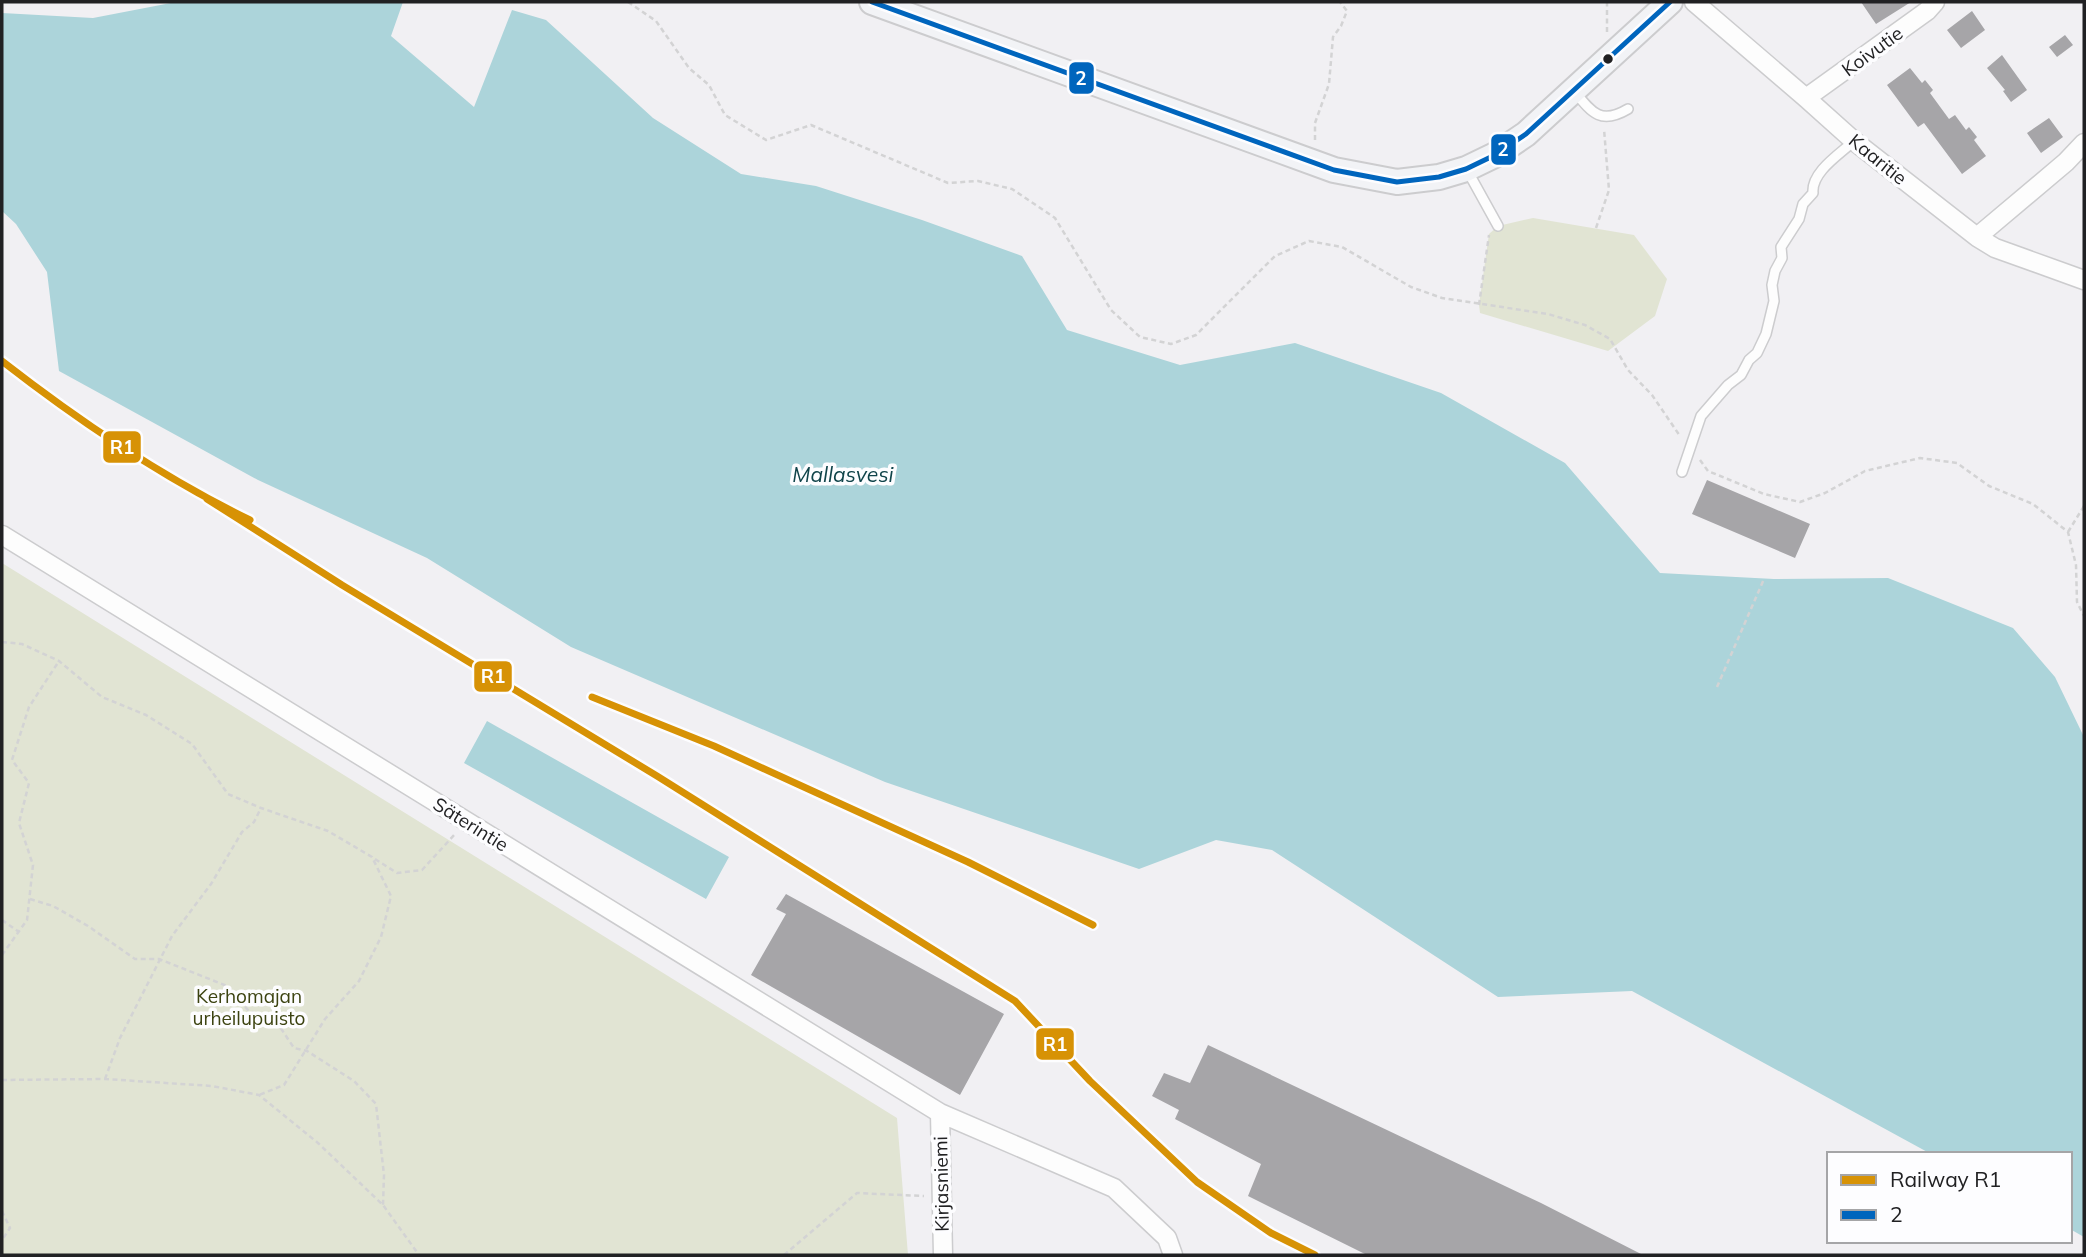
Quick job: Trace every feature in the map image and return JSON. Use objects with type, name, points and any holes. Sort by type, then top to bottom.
[{"type":"main road","points":[[872,2],[1334,170],[1397,182],[1439,177],[1466,169],[1495,155],[1526,134],[1670,2]]},
{"type":"street","name":"Kaaritie","points":[[1694,2],[1854,141],[1977,237],[1995,248],[2084,280]]},
{"type":"street","name":"Koivutie","points":[[1806,97],[1927,11],[1935,2]]},
{"type":"street","points":[[1977,237],[2066,162],[2084,143]]},
{"type":"street","name":"Säterintie","points":[[2,535],[940,1113],[1114,1188],[1167,1238],[1173,1255]]},
{"type":"street","name":"Kirjasniemi","points":[[940,1113],[943,1255]]},
{"type":"lane","points":[[1574,90],[1590,110],[1603,118],[1628,110]]},
{"type":"lane","points":[[1682,472],[1702,416],[1728,385],[1741,375],[1749,360],[1757,353],[1766,334],[1774,301],[1772,285],[1782,258],[1781,247],[1804,204],[1813,193],[1812,186],[1823,169],[1854,141]]},
{"type":"lane","points":[[1466,169],[1499,226]]},
{"type":"path","points":[[628,2],[656,21],[689,68],[709,85],[724,115],[766,140],[811,125],[948,183],[978,181],[1012,189],[1055,218],[1111,310],[1140,337],[1171,344],[1196,335],[1275,256],[1310,241],[1342,247],[1411,287],[1442,298],[1548,314],[1585,325],[1610,339],[1628,370],[1652,395],[1689,448],[1709,471],[1764,494],[1800,502],[1825,493],[1865,471],[1920,458],[1957,463],[1989,486],[2033,504],[2068,533],[2076,565],[2077,603],[2084,616]]},
{"type":"path","points":[[1314,163],[1315,123],[1329,84],[1333,37],[1347,11],[1340,2]]},
{"type":"path","points":[[1607,2],[1607,32],[1620,48]]},
{"type":"path","points":[[1596,228],[1609,190],[1603,118]]},
{"type":"path","points":[[1479,304],[1489,234],[1499,226]]},
{"type":"path","points":[[2068,533],[2084,506]]},
{"type":"path","points":[[1717,687],[1764,579]]},
{"type":"path","points":[[2,642],[22,644],[59,661],[102,697],[146,715],[192,744],[228,794],[328,831],[397,873],[422,870],[467,822]]},
{"type":"path","points":[[2,955],[27,920],[33,865],[19,824],[29,783],[12,760],[29,706],[59,661]]},
{"type":"path","points":[[105,1079],[120,1038],[172,936],[211,884],[242,832],[254,822],[261,808]]},
{"type":"path","points":[[259,1095],[284,1085],[326,1019],[359,981],[381,936],[391,895],[372,857]]},
{"type":"path","points":[[30,899],[53,906],[88,926],[135,959],[159,959],[227,986],[248,1010],[278,1024],[294,1048],[307,1051],[355,1080],[376,1104],[384,1175],[383,1205]]},
{"type":"path","points":[[2,919],[19,932]]},
{"type":"path","points":[[2,1080],[105,1079],[212,1086],[259,1095],[318,1143],[383,1205],[419,1255]]},
{"type":"path","points":[[784,1255],[857,1193],[942,1197]]},
{"type":"path","points":[[2,1211],[10,1228],[2,1240]]},
{"type":"green space","points":[[1533,218],[1634,235],[1667,279],[1655,316],[1608,351],[1480,313],[1489,234],[1498,226]]},
{"type":"green space","name":"Kerhomajan urheilupuisto","points":[[2,563],[897,1118],[908,1255],[2,1255]]},
{"type":"water","name":"Mallasvesi","points":[[176,2],[403,2],[391,36],[474,107],[512,10],[546,20],[653,118],[741,174],[816,186],[1022,256],[1067,330],[1180,365],[1295,343],[1441,393],[1565,463],[1660,573],[1774,579],[1888,578],[2013,628],[2055,677],[2084,737],[2084,1237],[2072,1230],[2072,1152],[1927,1152],[1632,991],[1498,997],[1272,850],[1216,840],[1139,869],[885,782],[571,647],[427,558],[258,480],[59,371],[47,272],[16,224],[2,211],[2,13],[93,18]]},
{"type":"water","points":[[487,721],[729,857],[706,899],[464,763]]},
{"type":"building","points":[[1861,2],[1911,2],[1876,24]]},
{"type":"building","points":[[1972,11],[1985,30],[1961,48],[1947,30]]},
{"type":"building","points":[[2065,35],[2073,45],[2057,57],[2049,47]]},
{"type":"building","points":[[2002,55],[2027,90],[2011,102],[1987,68]]},
{"type":"building","points":[[1910,68],[1922,83],[1925,80],[1933,90],[1930,93],[1949,119],[1955,115],[1966,130],[1969,127],[1977,137],[1974,140],[1986,156],[1962,174],[1924,123],[1918,127],[1887,85]]},
{"type":"building","points":[[2049,118],[2063,137],[2041,153],[2027,133]]},
{"type":"building","points":[[1707,480],[1810,524],[1795,558],[1692,514]]},
{"type":"building","points":[[786,894],[1004,1014],[960,1095],[751,975],[786,914],[776,909]]},
{"type":"building","points":[[1208,1045],[1541,1203],[1643,1255],[1367,1255],[1248,1196],[1261,1164],[1175,1119],[1179,1110],[1152,1096],[1164,1073],[1190,1083]]},
{"type":"rail line","name":"R1","points":[[2,361],[122,447],[250,520]]},
{"type":"rail line","name":"R1","points":[[207,499],[342,585],[657,776],[1015,1001],[1090,1081],[1197,1182],[1271,1233],[1315,1255]]},
{"type":"rail line","name":"R1","points":[[592,697],[714,746],[968,862],[1093,925]]},
{"type":"transit line","name":"2","points":[[872,2],[1334,170],[1397,182],[1439,177],[1466,169],[1495,155],[1526,134],[1670,2]]}]
